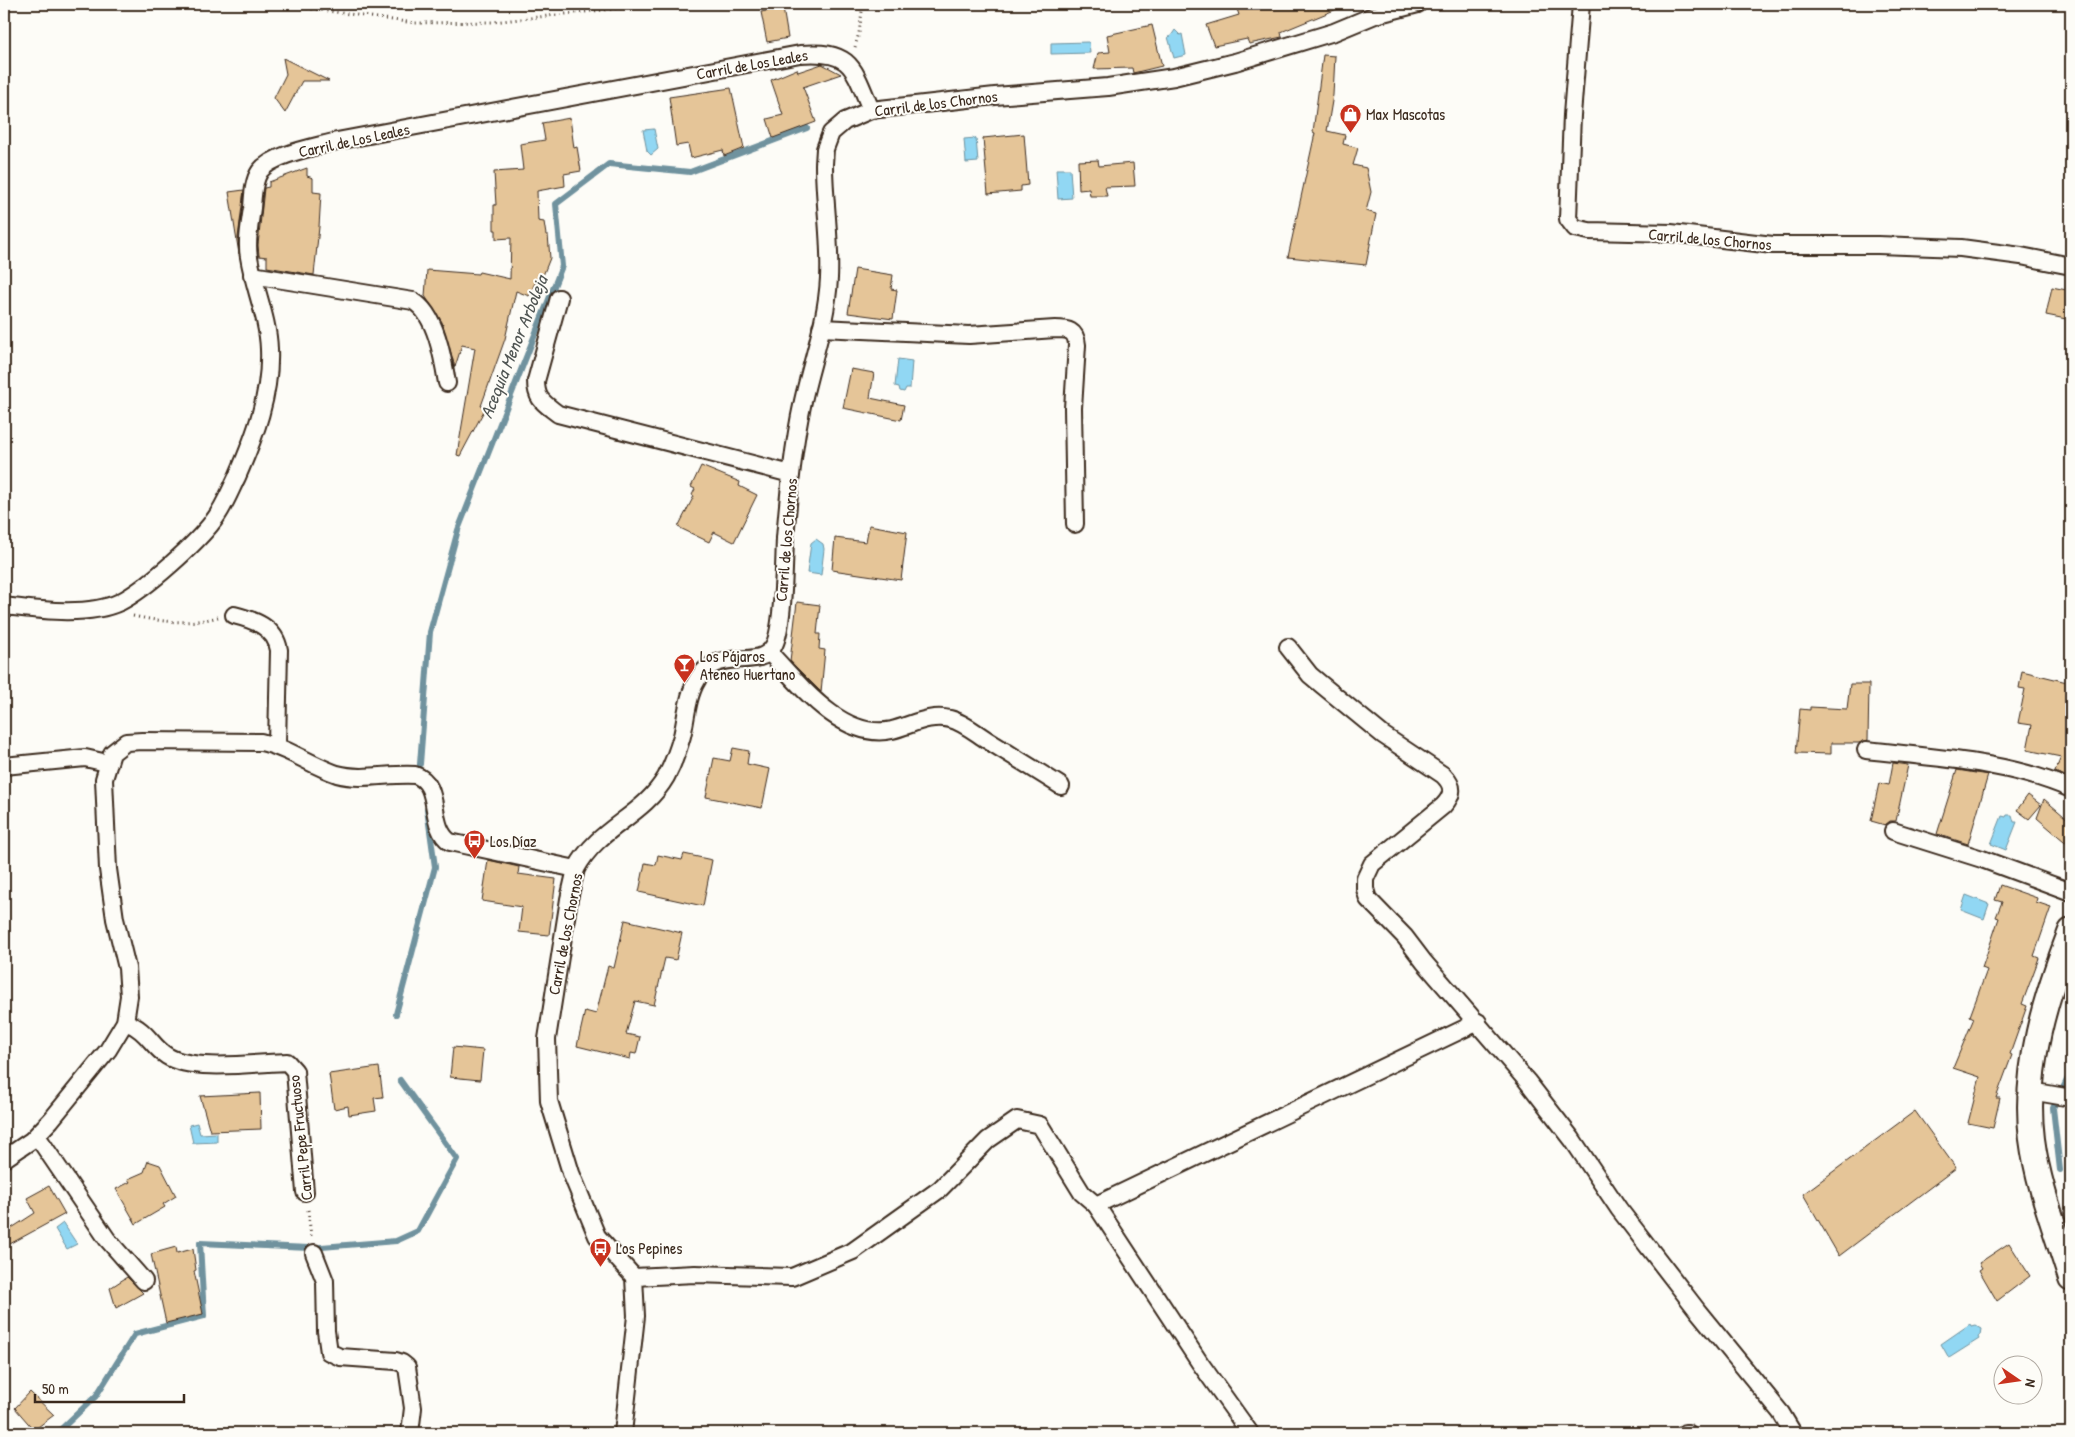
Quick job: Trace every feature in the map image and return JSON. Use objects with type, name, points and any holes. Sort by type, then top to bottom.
[{"type":"main road","points":[[2071,931],[2043,1018],[2032,1069],[2041,1093],[2032,1140],[2041,1182],[2071,1278]]},
{"type":"street","name":"Carril de los Chornos","points":[[634,1277],[597,1236],[571,1173],[549,1101],[546,1038],[569,899],[576,869],[583,856],[597,840],[643,806],[655,794],[676,758],[688,701],[693,686],[701,675],[710,665],[717,662],[760,657],[769,652],[775,645],[791,474],[803,402],[827,303],[829,276],[824,179],[825,149],[831,132],[845,121],[871,110],[1159,80],[1235,62],[1334,32],[1375,15],[1418,4]]},
{"type":"street","name":"Carril de los Chornos","points":[[1581,4],[1572,115],[1568,219],[1575,228],[1589,231],[1672,233],[1773,245],[1878,245],[1961,248],[2021,256],[2071,266]]},
{"type":"street","name":"Carril de Los Leales","points":[[4,606],[65,610],[101,608],[120,602],[138,590],[192,544],[214,520],[231,490],[263,408],[270,372],[266,325],[248,254],[255,183],[260,171],[271,162],[292,153],[337,141],[800,54],[820,52],[838,56],[847,62]]},
{"type":"street","points":[[847,62],[860,83],[871,110]]},
{"type":"street","points":[[252,274],[413,301],[422,306],[428,316],[442,354],[447,383]]},
{"type":"street","points":[[559,298],[536,381],[536,392],[543,403],[558,414],[791,474]]},
{"type":"street","points":[[821,328],[969,336],[1054,328],[1066,329],[1072,332],[1076,336],[1077,345],[1073,408],[1075,524]]},
{"type":"street","points":[[234,615],[257,622],[269,630],[277,639],[279,650],[277,745]]},
{"type":"street","points":[[1288,647],[1310,675],[1322,686],[1383,735],[1443,775],[1451,783],[1452,792],[1450,799],[1372,864],[1367,871],[1365,889],[1368,899],[1405,937],[1424,962],[1527,1080],[1572,1139],[1619,1209],[1697,1310],[1781,1413],[1794,1433]]},
{"type":"street","points":[[769,652],[816,699],[839,719],[850,725],[864,730],[878,731],[890,730],[931,717],[954,720],[1061,786]]},
{"type":"street","points":[[4,1159],[37,1136],[108,1050],[125,1022],[129,996],[127,968],[115,920],[108,869],[104,779],[107,763],[112,753],[126,742],[261,742],[277,745],[336,774],[353,777],[403,774],[422,777],[428,784],[438,828],[442,837],[450,842],[576,869]]},
{"type":"street","points":[[1866,750],[2007,767],[2044,777],[2071,788]]},
{"type":"street","points":[[4,766],[85,758],[107,763]]},
{"type":"street","points":[[1893,831],[1982,859],[2071,892]]},
{"type":"street","name":"Carril Pepe Fructuoso","points":[[125,1022],[141,1030],[162,1053],[177,1061],[201,1065],[287,1062],[295,1071],[305,1192]]},
{"type":"street","points":[[1096,1205],[1478,1022]]},
{"type":"street","points":[[2041,1093],[2069,1098]]},
{"type":"street","points":[[623,1433],[636,1316],[634,1277],[695,1274],[792,1278],[852,1251],[940,1189],[988,1140],[1017,1120],[1040,1125],[1082,1193],[1096,1205],[1200,1363],[1240,1416],[1250,1433]]},
{"type":"street","points":[[37,1136],[107,1239],[144,1281]]},
{"type":"street","points":[[313,1248],[325,1281],[326,1332],[329,1352],[340,1357],[396,1361],[407,1367],[413,1408],[410,1433]]},
{"type":"path","points":[[278,4],[414,23],[493,22],[657,4]]},
{"type":"path","points":[[847,62],[859,33],[863,4]]},
{"type":"path","points":[[107,606],[120,614],[178,622],[195,623],[234,615]]},
{"type":"path","name":"Carril Pepe Fructuoso","points":[[305,1192],[313,1248]]},
{"type":"water","points":[[1175,30],[1180,35],[1182,34],[1186,55],[1174,58],[1168,37]]},
{"type":"water","points":[[1089,42],[1090,53],[1051,54],[1051,43]]},
{"type":"water","points":[[654,129],[658,149],[651,155],[647,151],[643,130]]},
{"type":"water","points":[[976,138],[978,162],[966,163],[964,139]]},
{"type":"water","points":[[1056,169],[1070,169],[1072,198],[1058,199]]},
{"type":"water","points":[[898,359],[912,361],[910,388],[906,388],[904,392],[895,386]]},
{"type":"water","points":[[816,539],[823,544],[824,549],[821,575],[807,573],[811,543]]},
{"type":"water","points":[[2007,815],[2012,815],[2014,822],[2017,822],[2006,850],[1991,844],[2002,816],[2006,817]]},
{"type":"water","points":[[1966,895],[1989,904],[1984,919],[1961,910]]},
{"type":"water","points":[[197,1123],[200,1134],[217,1133],[217,1142],[193,1143],[189,1125]]},
{"type":"water","points":[[63,1223],[77,1244],[67,1249],[55,1229]]},
{"type":"water","points":[[1970,1324],[1982,1329],[1981,1335],[1978,1337],[1979,1339],[1949,1358],[1941,1344]]},
{"type":"building","points":[[1247,4],[1349,4],[1281,32],[1282,37],[1249,44],[1247,39],[1214,46],[1206,25],[1239,15],[1236,6]]},
{"type":"building","points":[[783,8],[788,38],[767,42],[761,12]]},
{"type":"building","points":[[1152,25],[1162,66],[1133,73],[1132,68],[1094,69],[1098,53],[1110,52],[1107,35]]},
{"type":"building","points":[[1323,55],[1335,56],[1333,95],[1327,131],[1345,135],[1343,144],[1358,148],[1353,165],[1366,168],[1371,192],[1366,211],[1376,214],[1366,265],[1288,257],[1315,133],[1313,132]]},
{"type":"building","points":[[283,58],[329,81],[302,81],[285,113],[274,98],[286,74]]},
{"type":"building","points":[[822,64],[841,74],[803,87],[816,122],[773,138],[767,119],[783,115],[771,80],[797,69],[798,72]]},
{"type":"building","points":[[731,88],[744,148],[724,156],[723,150],[691,158],[688,144],[676,146],[669,97]]},
{"type":"building","points":[[570,118],[574,148],[577,147],[581,171],[564,174],[565,186],[537,191],[538,221],[544,222],[546,235],[548,235],[550,258],[540,283],[535,283],[529,296],[516,291],[505,339],[481,406],[486,407],[460,456],[457,455],[475,348],[462,345],[455,367],[442,322],[425,296],[427,270],[478,274],[479,272],[510,279],[511,238],[496,239],[496,230],[494,230],[494,205],[496,205],[494,172],[523,170],[520,144],[545,140],[542,123]]},
{"type":"building","points":[[1024,134],[1028,185],[1021,186],[1021,191],[988,194],[983,138]]},
{"type":"building","points":[[1098,160],[1099,166],[1133,163],[1135,186],[1105,187],[1107,196],[1090,196],[1089,189],[1079,190],[1078,161]]},
{"type":"building","points":[[307,168],[307,176],[313,178],[313,192],[321,193],[314,275],[267,267],[267,257],[259,256],[258,245],[264,188],[269,187],[269,182]]},
{"type":"building","points":[[244,190],[238,238],[239,254],[229,192]]},
{"type":"building","points":[[855,269],[893,275],[891,289],[897,290],[893,319],[848,313]]},
{"type":"building","points":[[2052,287],[2071,291],[2071,320],[2046,315]]},
{"type":"building","points":[[851,369],[874,373],[870,398],[904,405],[901,420],[843,408]]},
{"type":"building","points":[[701,466],[740,482],[739,486],[757,495],[734,542],[714,532],[709,542],[678,527],[694,496],[692,495],[695,489],[691,487]]},
{"type":"building","points":[[869,525],[907,532],[901,580],[832,570],[835,538],[866,542]]},
{"type":"building","points":[[797,602],[820,605],[817,634],[820,634],[819,649],[825,650],[821,692],[790,661]]},
{"type":"building","points":[[2022,671],[2071,683],[2071,778],[2055,772],[2061,757],[2027,750],[2032,725],[2018,723],[2025,689],[2019,688]]},
{"type":"building","points":[[1850,684],[1869,684],[1868,740],[1859,743],[1831,743],[1831,754],[1796,753],[1800,709],[1810,710],[1810,707],[1847,709]]},
{"type":"building","points":[[733,748],[749,751],[747,764],[770,769],[762,808],[706,797],[714,758],[730,761]]},
{"type":"building","points":[[1893,763],[1908,765],[1896,821],[1890,821],[1885,825],[1871,821],[1879,783],[1889,785]]},
{"type":"building","points":[[1957,770],[1988,775],[1968,844],[1937,834]]},
{"type":"building","points":[[2028,795],[2041,805],[2029,819],[2017,810]]},
{"type":"building","points":[[2044,799],[2071,822],[2071,847],[2037,818]]},
{"type":"building","points":[[684,854],[712,860],[703,906],[639,892],[645,863],[656,865],[658,855],[682,860]]},
{"type":"building","points":[[488,860],[519,867],[518,874],[556,879],[549,935],[519,932],[522,907],[482,901]]},
{"type":"building","points":[[2000,885],[2037,898],[2036,902],[2051,907],[2034,956],[2039,958],[2022,1004],[2027,1006],[1996,1098],[2000,1098],[1993,1128],[1968,1123],[1980,1077],[1953,1068],[1974,1018],[1970,1016],[1987,970],[1982,968],[1999,918],[1996,917],[2002,902],[1995,900]]},
{"type":"building","points":[[625,920],[682,933],[676,960],[665,958],[654,1005],[635,1001],[626,1034],[640,1037],[636,1054],[631,1053],[630,1059],[577,1046],[585,1011],[596,1014],[608,966],[614,968]]},
{"type":"building","points":[[453,1047],[483,1050],[480,1080],[450,1077]]},
{"type":"building","points":[[379,1067],[383,1097],[374,1098],[376,1111],[349,1115],[348,1106],[334,1109],[329,1074]]},
{"type":"building","points":[[260,1093],[261,1129],[210,1131],[200,1096]]},
{"type":"building","points":[[1915,1111],[1956,1168],[1839,1256],[1803,1194]]},
{"type":"building","points":[[148,1161],[160,1165],[176,1196],[163,1204],[165,1207],[136,1224],[116,1189],[130,1182],[128,1179],[144,1172]]},
{"type":"building","points":[[49,1186],[65,1214],[8,1245],[4,1238],[4,1233],[35,1213],[27,1198]]},
{"type":"building","points":[[2009,1243],[2030,1276],[1997,1301],[1979,1270],[1982,1268],[1979,1263]]},
{"type":"building","points":[[176,1247],[177,1253],[193,1249],[196,1270],[194,1271],[203,1314],[166,1323],[151,1254]]},
{"type":"building","points":[[127,1277],[143,1293],[116,1308],[110,1288]]},
{"type":"building","points":[[30,1392],[54,1415],[34,1430],[15,1408]]},
{"type":"waterway","name":"Acequia Menor Arboleja","points":[[420,764],[430,632],[458,530],[562,266],[556,204],[609,164],[690,172],[807,128]]},
{"type":"waterway","name":"Acequia Menor Arboleja","points":[[396,1014],[435,867],[427,809]]},
{"type":"waterway","points":[[2060,1170],[2053,1108],[2071,1072]]},
{"type":"waterway","name":"Acequia Menor Arboleja","points":[[57,1433],[96,1396],[135,1334],[204,1316],[200,1243],[309,1248],[396,1241],[418,1231],[457,1159],[400,1080]]},
{"type":"place","name":"Max Mascotas","points":[[1350,133]]},
{"type":"place","name":"Los Pájaros Ateneo Huertano","points":[[684,684]]},
{"type":"place","name":"Los Díaz","points":[[474,860]]},
{"type":"place","name":"Los Pepines","points":[[600,1267]]}]
